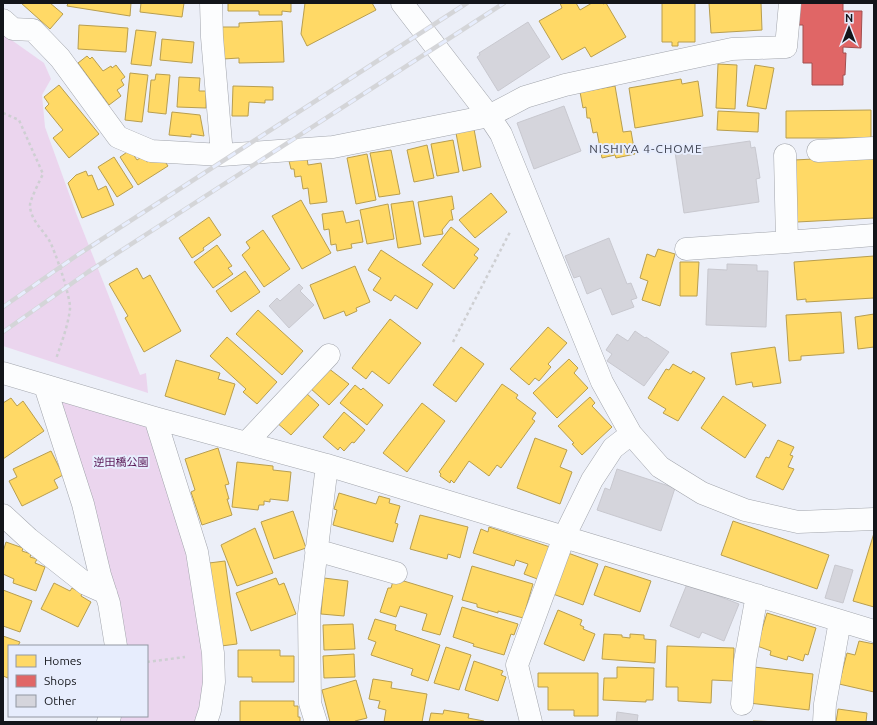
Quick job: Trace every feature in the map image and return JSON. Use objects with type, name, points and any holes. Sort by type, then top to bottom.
[{"type":"street","points":[[211,3],[212,37],[222,156]]},
{"type":"street","points":[[402,3],[489,116],[501,134],[602,382],[631,434],[660,467],[702,492],[745,510],[798,522],[874,520]]},
{"type":"street","points":[[3,20],[13,29],[33,30],[60,58],[118,137],[152,151],[222,156],[333,147],[489,116],[525,97],[566,85],[732,49],[786,47],[790,3]]},
{"type":"street","points":[[818,151],[874,148]]},
{"type":"street","points":[[784,155],[787,242]]},
{"type":"street","points":[[686,249],[874,235]]},
{"type":"street","points":[[247,442],[329,356]]},
{"type":"street","points":[[3,373],[155,418],[327,465],[874,631]]},
{"type":"street","points":[[45,386],[83,504],[100,576],[109,603],[116,645]]},
{"type":"street","points":[[155,418],[196,552],[213,653],[214,682],[210,710],[206,722]]},
{"type":"street","points":[[531,722],[517,665],[564,537],[592,480],[613,448],[631,434]]},
{"type":"street","points":[[316,722],[310,702],[309,614],[327,465]]},
{"type":"street","points":[[3,515],[29,539],[86,584],[106,593]]},
{"type":"street","points":[[316,550],[396,573]]},
{"type":"street","points":[[742,704],[745,660],[757,595]]},
{"type":"street","points":[[824,722],[825,704],[840,621]]},
{"type":"path","points":[[3,113],[19,120],[43,174],[30,205],[35,221],[50,240],[64,279],[70,308],[63,341],[45,386]]},
{"type":"path","points":[[453,342],[527,200]]},
{"type":"path","points":[[148,662],[213,653]]},
{"type":"green space","points":[[3,34],[44,63],[51,79],[42,95],[45,127],[76,213],[140,375],[146,373],[148,393],[3,346]]},
{"type":"green space","name":"逆田橋公園","points":[[55,394],[156,427],[190,553],[208,668],[196,722],[114,722],[116,717],[148,717],[148,645],[123,645]]},
{"type":"building: Homes","points":[[21,3],[50,3],[63,14],[50,29]]},
{"type":"building: Homes","points":[[68,3],[131,3],[130,16],[67,6]]},
{"type":"building: Homes","points":[[141,3],[184,3],[182,17],[140,12]]},
{"type":"building: Homes","points":[[228,3],[291,3],[291,12],[282,11],[282,15],[259,15],[259,11],[228,11]]},
{"type":"building: Homes","points":[[305,3],[372,3],[376,10],[307,46],[301,34]]},
{"type":"building: Homes","points":[[560,3],[576,3],[580,10],[592,3],[606,3],[626,37],[591,57],[585,47],[562,60],[539,21],[562,8]]},
{"type":"building: Homes","points":[[662,3],[695,3],[695,42],[678,42],[678,46],[672,46],[672,42],[662,42]]},
{"type":"building: Homes","points":[[709,3],[761,3],[762,30],[711,33]]},
{"type":"building: Homes","points":[[282,21],[284,62],[239,63],[239,58],[223,59],[222,27],[239,27],[239,23]]},
{"type":"building: Homes","points":[[79,25],[128,28],[126,52],[78,49]]},
{"type":"building: Homes","points":[[136,30],[156,32],[151,66],[131,64]]},
{"type":"building: Homes","points":[[162,39],[194,42],[192,63],[160,60]]},
{"type":"building: Homes","points":[[87,56],[90,59],[92,57],[103,71],[116,65],[125,77],[121,80],[124,85],[117,90],[121,96],[109,105],[78,63]]},
{"type":"building: Homes","points":[[718,64],[737,65],[735,109],[716,108]]},
{"type":"building: Homes","points":[[755,65],[774,68],[766,109],[747,106]]},
{"type":"building: Homes","points":[[130,73],[148,75],[142,122],[125,120]]},
{"type":"building: Homes","points":[[156,74],[170,75],[166,114],[148,112],[151,80],[155,80]]},
{"type":"building: Homes","points":[[179,77],[200,78],[199,91],[206,91],[206,108],[177,107]]},
{"type":"building: Homes","points":[[681,79],[682,84],[698,81],[703,116],[635,128],[629,88]]},
{"type":"building: Homes","points":[[59,85],[99,134],[69,158],[53,138],[63,130],[45,108],[49,104],[44,97]]},
{"type":"building: Homes","points":[[233,86],[273,87],[273,100],[265,100],[265,103],[249,102],[248,116],[232,116]]},
{"type":"building: Homes","points":[[615,86],[623,132],[631,131],[635,154],[616,158],[615,155],[602,158],[597,132],[593,133],[590,118],[587,118],[586,107],[583,108],[580,92]]},
{"type":"building: Homes","points":[[871,110],[871,138],[786,138],[786,111]]},
{"type":"building: Homes","points":[[718,111],[759,113],[758,132],[717,130]]},
{"type":"building: Homes","points":[[172,112],[200,115],[204,136],[191,134],[191,137],[169,135]]},
{"type":"building: Homes","points":[[474,129],[481,167],[463,171],[456,133]]},
{"type":"building: Homes","points":[[453,140],[459,172],[437,176],[431,144]]},
{"type":"building: Homes","points":[[427,145],[434,178],[414,182],[407,150]]},
{"type":"building: Homes","points":[[130,150],[137,160],[143,156],[147,162],[157,156],[162,157],[168,166],[138,185],[120,157]]},
{"type":"building: Homes","points":[[391,150],[400,194],[379,197],[370,153]]},
{"type":"building: Homes","points":[[367,154],[376,200],[356,204],[347,158]]},
{"type":"building: Homes","points":[[874,156],[874,218],[797,222],[794,160]]},
{"type":"building: Homes","points":[[114,157],[133,187],[117,197],[98,167]]},
{"type":"building: Homes","points":[[307,158],[308,165],[321,163],[327,202],[310,204],[308,188],[303,189],[301,176],[295,177],[294,169],[291,169],[289,161]]},
{"type":"building: Homes","points":[[86,171],[88,176],[92,175],[98,190],[106,186],[114,205],[82,218],[68,183],[76,175]]},
{"type":"building: Homes","points":[[491,193],[507,212],[475,238],[459,220]]},
{"type":"building: Homes","points":[[452,196],[454,209],[451,210],[453,220],[450,220],[442,230],[443,234],[424,237],[418,202]]},
{"type":"building: Homes","points":[[301,200],[331,253],[302,269],[272,216]]},
{"type":"building: Homes","points":[[413,201],[421,244],[398,248],[391,204]]},
{"type":"building: Homes","points":[[388,204],[394,239],[367,244],[360,210]]},
{"type":"building: Homes","points":[[343,211],[346,223],[359,220],[363,242],[351,244],[352,248],[337,251],[336,244],[331,245],[329,229],[324,230],[322,214]]},
{"type":"building: Homes","points":[[209,217],[221,235],[192,258],[179,238]]},
{"type":"building: Homes","points":[[451,227],[479,249],[474,255],[478,258],[454,289],[422,265]]},
{"type":"building: Homes","points":[[263,230],[290,269],[264,287],[242,255],[250,248],[246,242]]},
{"type":"building: Homes","points":[[217,245],[232,266],[228,268],[233,274],[213,288],[194,262]]},
{"type":"building: Homes","points":[[658,249],[675,254],[660,306],[642,300],[648,281],[640,278],[647,254],[655,257]]},
{"type":"building: Homes","points":[[381,250],[433,284],[417,309],[395,295],[391,301],[373,290],[381,278],[368,270]]},
{"type":"building: Homes","points":[[874,256],[874,298],[806,302],[806,299],[797,300],[794,262]]},
{"type":"building: Homes","points":[[680,262],[699,262],[697,296],[680,296]]},
{"type":"building: Homes","points":[[355,266],[370,302],[356,308],[357,311],[346,316],[344,311],[324,319],[310,285]]},
{"type":"building: Homes","points":[[137,268],[143,279],[150,275],[181,331],[144,352],[125,318],[128,316],[109,284]]},
{"type":"building: Homes","points":[[245,271],[260,292],[231,312],[216,291]]},
{"type":"building: Homes","points":[[258,310],[303,351],[282,375],[236,334]]},
{"type":"building: Homes","points":[[841,312],[844,353],[801,356],[801,360],[789,361],[786,315]]},
{"type":"building: Homes","points":[[874,314],[874,347],[858,349],[855,317]]},
{"type":"building: Homes","points":[[390,319],[421,343],[389,384],[372,371],[366,379],[352,368]]},
{"type":"building: Homes","points":[[548,327],[567,343],[548,364],[551,367],[539,381],[535,378],[529,385],[510,369]]},
{"type":"building: Homes","points":[[227,337],[277,382],[257,404],[243,392],[246,389],[210,356]]},
{"type":"building: Homes","points":[[461,347],[484,364],[456,402],[433,385]]},
{"type":"building: Homes","points":[[775,347],[781,383],[753,387],[752,382],[736,385],[731,353]]},
{"type":"building: Homes","points":[[569,359],[578,368],[574,373],[588,388],[557,418],[533,393]]},
{"type":"building: Homes","points":[[176,360],[220,373],[218,379],[235,384],[225,415],[165,396]]},
{"type":"building: Homes","points":[[673,364],[691,374],[693,371],[705,378],[678,421],[663,413],[666,409],[648,398],[666,369],[669,370]]},
{"type":"building: Homes","points":[[328,368],[349,384],[329,405],[310,388]]},
{"type":"building: Homes","points":[[502,384],[518,395],[516,398],[536,413],[532,419],[535,421],[501,468],[497,465],[489,476],[469,461],[454,483],[451,480],[450,483],[440,476],[441,474],[439,472]]},
{"type":"building: Homes","points":[[355,385],[361,390],[363,388],[383,405],[367,425],[340,403]]},
{"type":"building: Homes","points":[[305,392],[319,405],[291,435],[276,422]]},
{"type":"building: Homes","points":[[723,396],[766,425],[745,458],[701,428]]},
{"type":"building: Homes","points":[[590,397],[595,403],[592,406],[612,427],[582,455],[572,444],[574,443],[558,426]]},
{"type":"building: Homes","points":[[11,398],[17,406],[23,401],[44,431],[3,459],[3,403]]},
{"type":"building: Homes","points":[[422,403],[445,421],[407,472],[383,453]]},
{"type":"building: Homes","points":[[344,412],[365,430],[354,443],[352,442],[344,451],[340,447],[338,450],[323,437]]},
{"type":"building: Homes","points":[[535,438],[567,450],[560,467],[572,472],[560,504],[517,488]]},
{"type":"building: Homes","points":[[778,440],[794,447],[790,455],[793,456],[788,467],[794,469],[783,490],[756,477],[766,457],[769,458]]},
{"type":"building: Homes","points":[[218,448],[229,484],[225,485],[229,499],[227,499],[232,515],[202,525],[191,492],[195,490],[185,459]]},
{"type":"building: Homes","points":[[51,451],[63,475],[54,480],[58,488],[22,506],[9,481],[17,477],[13,469]]},
{"type":"building: Homes","points":[[237,462],[273,466],[273,470],[291,472],[288,501],[270,499],[270,502],[264,501],[264,505],[259,505],[258,510],[232,507]]},
{"type":"building: Homes","points":[[339,493],[376,504],[379,496],[390,499],[389,503],[400,506],[395,523],[398,524],[393,542],[333,525],[337,510],[334,509]]},
{"type":"building: Homes","points":[[293,511],[306,548],[274,559],[261,522]]},
{"type":"building: Homes","points":[[420,515],[468,527],[460,558],[448,554],[447,559],[410,549]]},
{"type":"building: Homes","points":[[733,521],[829,555],[817,589],[721,555]]},
{"type":"building: Homes","points":[[489,527],[550,547],[540,580],[524,574],[528,564],[516,560],[514,566],[473,553],[481,529],[488,532]]},
{"type":"building: Homes","points":[[255,528],[273,573],[237,586],[221,545]]},
{"type":"building: Homes","points":[[874,533],[874,607],[853,601]]},
{"type":"building: Homes","points":[[6,542],[23,548],[22,551],[31,554],[30,557],[37,559],[35,563],[45,567],[36,591],[13,583],[14,579],[3,574],[3,552]]},
{"type":"building: Homes","points":[[568,553],[598,564],[583,605],[553,594]]},
{"type":"building: Homes","points":[[225,561],[237,644],[221,646],[209,563]]},
{"type":"building: Homes","points":[[472,566],[533,584],[523,618],[477,607],[477,604],[462,600]]},
{"type":"building: Homes","points":[[605,566],[651,581],[640,612],[594,595]]},
{"type":"building: Homes","points":[[276,578],[279,585],[284,583],[296,614],[251,631],[236,593]]},
{"type":"building: Homes","points":[[324,578],[348,581],[344,616],[321,614]]},
{"type":"building: Homes","points":[[394,578],[453,596],[440,635],[422,630],[427,614],[400,606],[396,617],[380,612],[388,588],[391,588]]},
{"type":"building: Homes","points":[[54,583],[70,591],[72,588],[82,593],[81,596],[91,602],[78,627],[41,609]]},
{"type":"building: Homes","points":[[3,590],[32,601],[20,632],[3,626]]},
{"type":"building: Homes","points":[[462,607],[518,624],[514,635],[511,634],[504,655],[473,646],[474,644],[453,637]]},
{"type":"building: Homes","points":[[558,610],[582,620],[580,625],[584,627],[583,629],[595,634],[584,661],[544,644]]},
{"type":"building: Homes","points":[[767,613],[816,628],[808,655],[805,654],[803,661],[788,656],[787,660],[770,655],[771,651],[757,646]]},
{"type":"building: Homes","points":[[375,619],[396,625],[395,630],[440,645],[428,681],[411,675],[413,669],[371,655],[376,642],[368,639]]},
{"type":"building: Homes","points":[[353,624],[355,649],[324,650],[323,625]]},
{"type":"building: Homes","points":[[604,634],[622,635],[622,637],[630,638],[630,634],[644,635],[644,639],[656,640],[655,663],[602,659]]},
{"type":"building: Homes","points":[[3,636],[20,642],[18,645],[8,645],[8,678],[3,676]]},
{"type":"building: Homes","points":[[859,641],[874,644],[874,692],[839,684],[847,653],[855,655]]},
{"type":"building: Homes","points":[[667,646],[734,648],[733,681],[712,680],[711,703],[678,701],[678,687],[666,687]]},
{"type":"building: Homes","points":[[446,647],[471,655],[459,690],[434,683]]},
{"type":"building: Homes","points":[[238,650],[280,650],[280,656],[294,656],[294,682],[252,682],[252,677],[238,677]]},
{"type":"building: Homes","points":[[354,654],[355,677],[324,678],[323,656]]},
{"type":"building: Homes","points":[[474,661],[503,671],[501,675],[506,677],[498,701],[465,690]]},
{"type":"building: Homes","points":[[617,667],[654,668],[653,700],[646,700],[646,702],[603,700],[604,678],[617,678]]},
{"type":"building: Homes","points":[[754,667],[813,674],[809,710],[749,703]]},
{"type":"building: Homes","points":[[538,673],[598,673],[598,716],[574,716],[574,710],[548,710],[548,687],[538,687]]},
{"type":"building: Homes","points":[[373,679],[392,682],[391,688],[427,694],[422,722],[384,722],[386,710],[378,708],[380,701],[369,699]]},
{"type":"building: Homes","points":[[356,680],[367,718],[355,722],[330,722],[322,690]]},
{"type":"building: Homes","points":[[240,701],[294,701],[294,706],[298,706],[298,717],[300,717],[300,722],[240,722]]},
{"type":"building: Homes","points":[[838,709],[867,713],[866,722],[836,722]]},
{"type":"building: Homes","points":[[444,710],[469,714],[468,718],[484,722],[429,722],[431,713],[443,714]]},
{"type":"building: Homes","points":[[753,721],[783,722],[753,722]]},
{"type":"building: Shops","points":[[799,3],[843,3],[843,11],[862,11],[861,48],[843,47],[843,53],[846,53],[843,85],[812,85],[812,63],[803,63],[803,25],[799,25]]},
{"type":"building: Other","points":[[528,22],[550,57],[498,91],[477,57],[480,55],[479,53]]},
{"type":"building: Other","points":[[564,106],[581,151],[534,169],[517,123]]},
{"type":"building: Other","points":[[750,141],[751,148],[755,147],[760,178],[756,179],[759,202],[684,213],[675,152]]},
{"type":"building: Other","points":[[609,238],[627,284],[631,283],[637,298],[631,300],[634,307],[612,315],[601,288],[587,294],[580,276],[574,278],[565,256]]},
{"type":"building: Other","points":[[727,264],[757,265],[757,271],[768,271],[766,327],[706,325],[708,269],[727,270]]},
{"type":"building: Other","points":[[299,284],[303,288],[300,291],[314,305],[289,328],[269,306],[277,298],[280,301]]},
{"type":"building: Other","points":[[635,331],[669,352],[644,386],[607,361],[612,354],[606,350],[617,334],[628,341]]},
{"type":"building: Other","points":[[617,469],[675,488],[661,531],[597,510],[605,488],[610,490]]},
{"type":"building: Other","points":[[835,565],[853,570],[843,603],[825,598]]},
{"type":"building: Other","points":[[687,584],[739,604],[724,641],[702,632],[699,638],[670,626]]},
{"type":"building: Other","points":[[617,712],[638,715],[637,722],[616,722]]},
{"type":"railway","points":[[3,307],[79,254],[467,3]]},
{"type":"railway","points":[[3,332],[88,272],[504,3]]},
{"type":"district","name":"NISHIYA 4-CHOME","points":[[646,148]]}]
